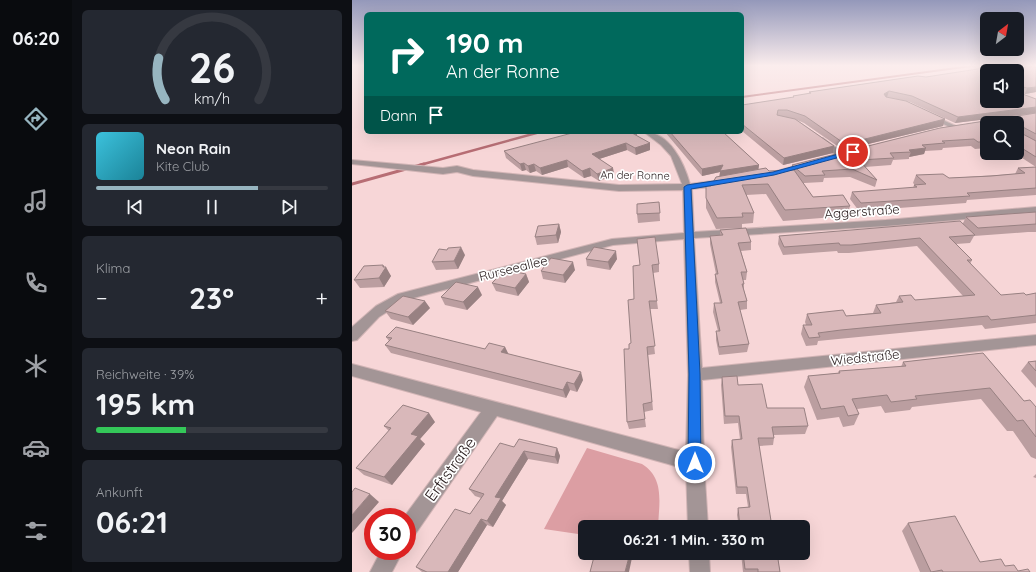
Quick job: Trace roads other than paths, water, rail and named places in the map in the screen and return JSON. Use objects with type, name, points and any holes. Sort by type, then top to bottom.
[{"type":"street","points":[[922,112],[958,126],[941,130]]},
{"type":"street","points":[[810,133],[842,155]]},
{"type":"street","points":[[651,134],[667,145],[678,159],[687,187],[695,374],[695,463],[698,520]]},
{"type":"street","name":"An der Ronne","points":[[352,162],[426,169],[457,169],[473,173],[619,188],[687,187],[735,181]]},
{"type":"street","points":[[758,176],[812,163]]},
{"type":"street","name":"Aggerstraße","points":[[689,236],[886,223],[1036,210]]},
{"type":"street","name":"Rurseeallee","points":[[352,336],[367,318],[384,306],[402,297],[425,290],[612,242],[631,239],[689,236]]},
{"type":"street","name":"Wiedstraße","points":[[695,374],[1036,340]]},
{"type":"street","points":[[352,370],[695,463]]},
{"type":"street","name":"Erftstraße","points":[[416,516],[493,409]]},
{"type":"street","points":[[380,572],[387,560]]},
{"type":"street","points":[[699,560],[700,572]]},
{"type":"waterway","points":[[744,97],[774,93]]},
{"type":"waterway","points":[[420,165],[533,134]]},
{"type":"waterway","points":[[352,184],[424,164]]}]
